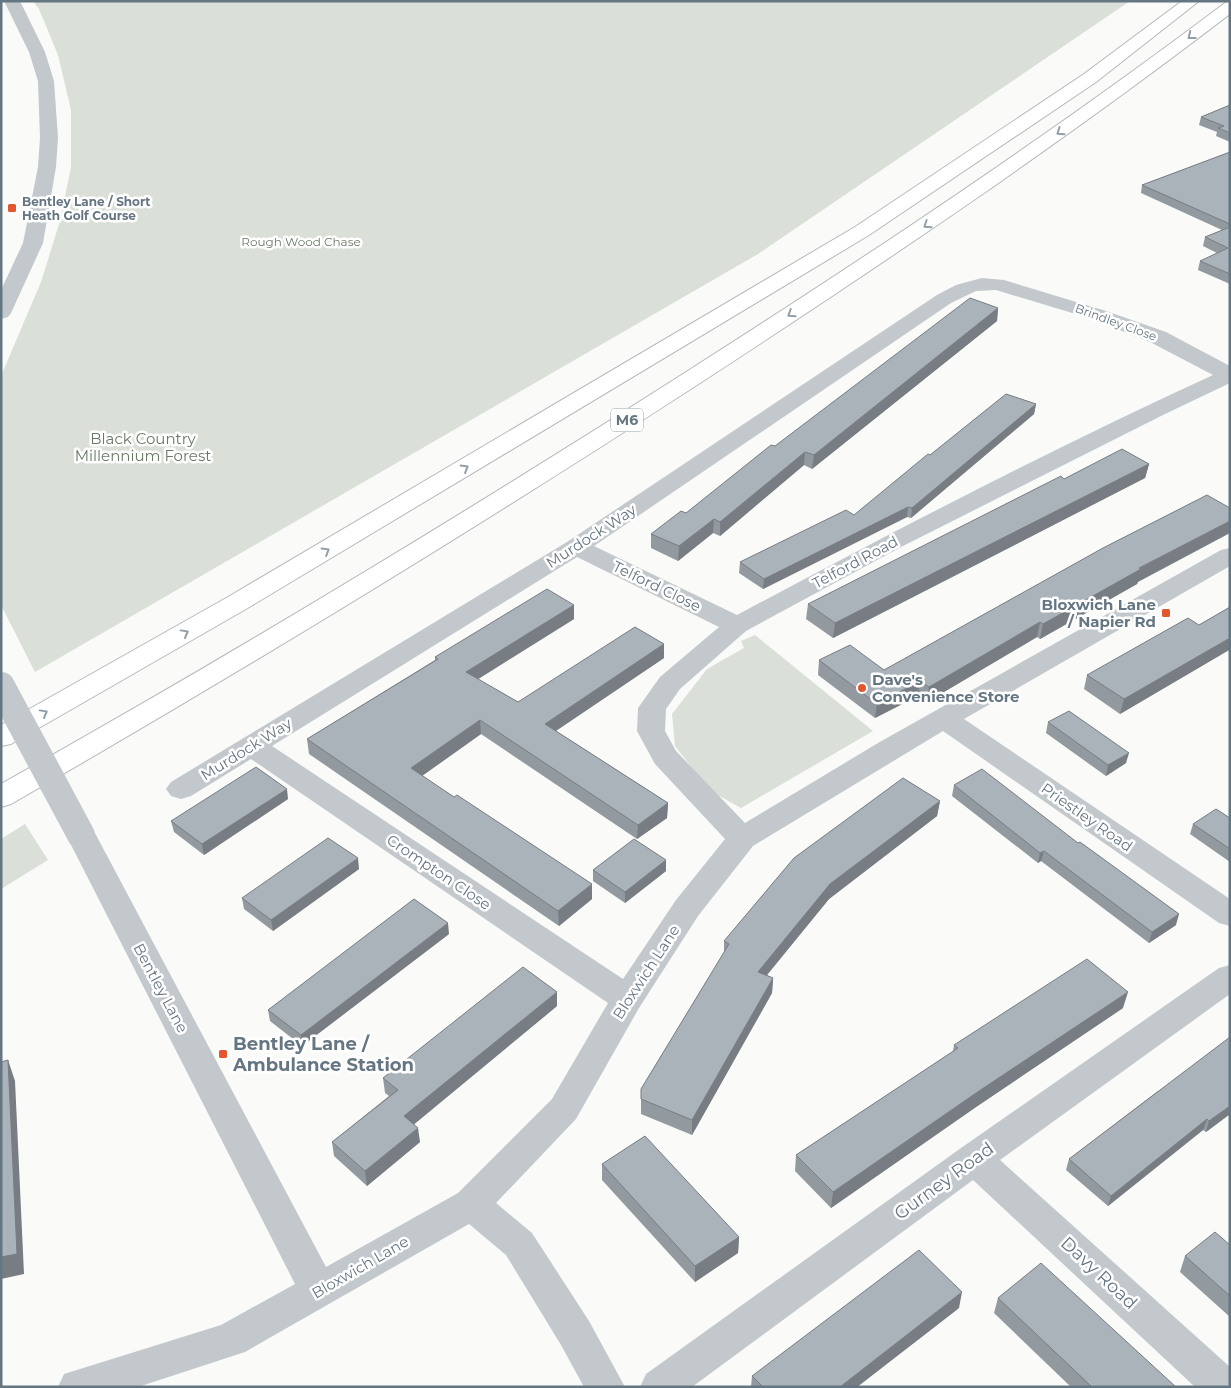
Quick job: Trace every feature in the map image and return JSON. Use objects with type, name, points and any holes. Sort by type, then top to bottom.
[{"type":"highway","points":[[1,737],[237,603],[862,231],[1090,78],[1192,1]]},
{"type":"highway","name":"M6","points":[[1,797],[121,728],[488,509],[732,353],[931,222],[1156,64],[1230,6]]},
{"type":"street","points":[[1,313],[33,244],[47,167],[49,138],[46,81],[37,52],[12,1]]},
{"type":"street","name":"Murdock Way","points":[[181,790],[576,547],[944,299],[980,283],[997,284]]},
{"type":"street","name":"Brindley Close","points":[[997,284],[1099,315],[1158,337],[1230,375]]},
{"type":"street","name":"Telford Road","points":[[742,838],[665,757],[651,731],[652,708],[670,682],[737,624],[903,537],[1157,409],[1230,375]]},
{"type":"street","name":"Telford Close","points":[[576,547],[737,624]]},
{"type":"street","name":"Bloxwich Lane","points":[[78,1387],[231,1340],[471,1204],[564,1109],[627,999],[687,908],[742,838],[888,750],[1230,555]]},
{"type":"street","name":"Bentley Lane","points":[[1,686],[81,835],[318,1290]]},
{"type":"street","name":"Priestley Road","points":[[945,719],[1230,916]]},
{"type":"street","name":"Crompton Close","points":[[251,746],[627,999]]},
{"type":"street","name":"Gurney Road","points":[[660,1387],[974,1159],[1230,977]]},
{"type":"street","name":"Davy Road","points":[[974,1159],[1223,1387]]},
{"type":"street","points":[[471,1204],[519,1244],[575,1333],[605,1387]]},
{"type":"green space","name":"Black Country Millennium Forest","points":[[33,1],[1130,1],[758,254],[35,672],[1,605],[1,376],[41,282],[60,221],[71,167],[71,110],[58,55],[39,9]]},
{"type":"green space","points":[[755,635],[873,731],[741,808],[709,790],[675,746],[672,714],[707,669],[744,648],[741,641]]},
{"type":"green space","points":[[25,824],[48,860],[1,889],[1,839]]},
{"type":"building","points":[[1230,105],[1230,133],[1218,128],[1224,126],[1201,117]]},
{"type":"building","points":[[1230,152],[1230,224],[1142,185]]},
{"type":"building","points":[[1230,227],[1230,274],[1200,261],[1228,248],[1205,237]]},
{"type":"building","points":[[970,298],[998,308],[814,455],[805,452],[720,522],[714,519],[679,546],[651,534],[681,511],[686,513],[771,445],[775,446]]},
{"type":"building","points":[[1006,394],[1036,404],[912,508],[908,507],[764,579],[740,562],[846,510],[854,515],[928,454],[930,455]]},
{"type":"building","points":[[1122,449],[1149,464],[835,623],[808,604],[1061,476],[1064,479]]},
{"type":"building","points":[[1207,495],[1230,508],[1230,521],[1139,568],[1141,569],[1043,624],[1040,622],[929,687],[920,681],[877,704],[819,660],[850,645],[884,670],[1103,548]]},
{"type":"building","points":[[547,589],[574,605],[466,672],[518,702],[635,627],[664,644],[545,724],[668,803],[638,825],[480,720],[411,768],[454,797],[457,795],[592,884],[558,911],[307,739],[438,659],[435,657]]},
{"type":"building","points":[[1230,607],[1230,638],[1124,699],[1087,675],[1188,618],[1199,625]]},
{"type":"building","points":[[1069,711],[1129,753],[1108,765],[1048,722]]},
{"type":"building","points":[[256,767],[287,789],[202,844],[171,821]]},
{"type":"building","points":[[982,769],[1078,843],[1080,842],[1179,914],[1152,932],[1044,851],[1040,853],[954,785]]},
{"type":"building","points":[[903,778],[940,801],[830,884],[758,972],[773,978],[692,1120],[641,1099],[641,1089],[729,944],[724,941],[794,858]]},
{"type":"building","points":[[1216,809],[1230,818],[1230,849],[1193,824]]},
{"type":"building","points":[[328,838],[358,858],[271,920],[242,898]]},
{"type":"building","points":[[634,839],[666,860],[625,892],[593,870]]},
{"type":"building","points":[[414,899],[448,923],[301,1035],[268,1010]]},
{"type":"building","points":[[1087,959],[1128,992],[979,1091],[833,1192],[796,1155],[958,1048],[954,1045]]},
{"type":"building","points":[[523,967],[557,992],[404,1116],[418,1128],[365,1171],[332,1142],[398,1090],[383,1078]]},
{"type":"building","points":[[1230,1037],[1230,1106],[1209,1121],[1207,1119],[1111,1196],[1069,1159]]},
{"type":"building","points":[[8,1060],[17,1254],[1,1257],[1,1062]]},
{"type":"building","points":[[645,1136],[739,1237],[695,1266],[602,1164]]},
{"type":"building","points":[[1215,1232],[1230,1245],[1230,1296],[1185,1256]]},
{"type":"building","points":[[919,1250],[962,1292],[840,1387],[763,1387],[752,1376]]},
{"type":"building","points":[[1041,1263],[1176,1387],[1092,1387],[998,1298]]},
{"type":"place","name":"Bentley Lane / Short Heath Golf Course","points":[[12,208]]},
{"type":"place","name":"Bloxwich Lane / Napier Rd","points":[[1166,613]]},
{"type":"place","name":"Dave's Convenience Store","points":[[862,688]]},
{"type":"place","name":"Bentley Lane / Ambulance Station","points":[[223,1054]]},
{"type":"park label","name":"Rough Wood Chase","points":[[301,241]]}]
